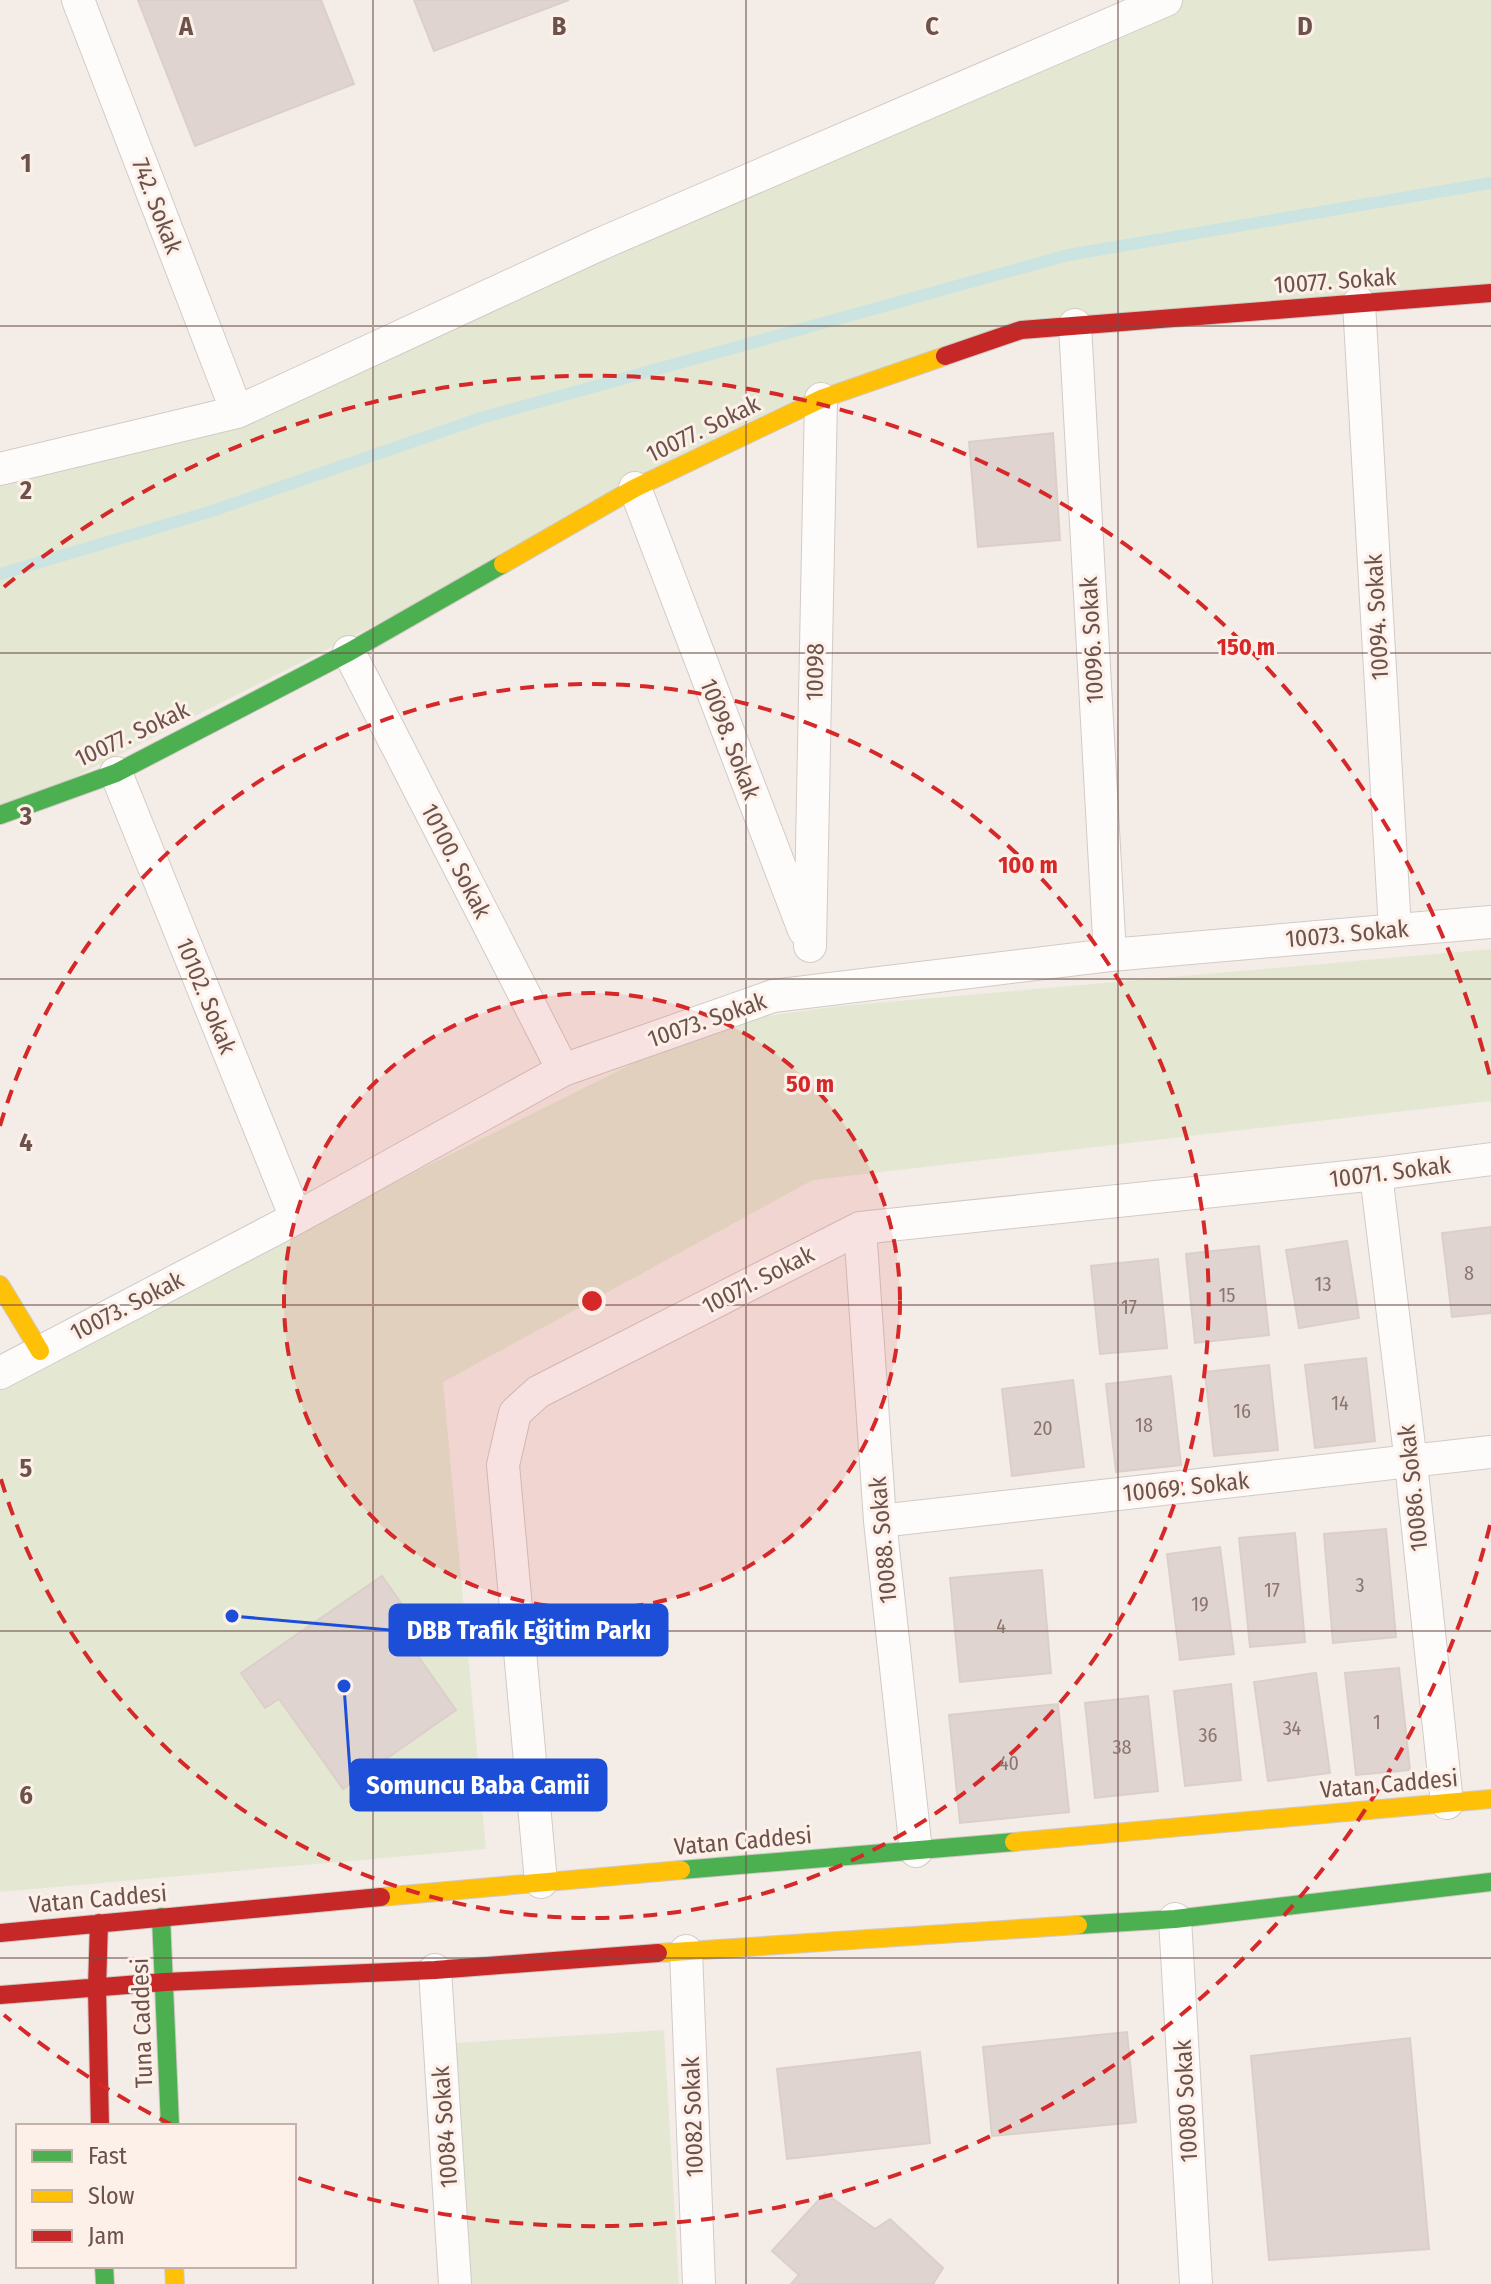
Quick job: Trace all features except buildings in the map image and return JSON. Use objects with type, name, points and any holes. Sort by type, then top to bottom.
[{"type":"street","name":"742. Sokak","points":[[78,0],[237,412]]},
{"type":"street","points":[[0,469],[237,412],[612,239],[1166,0]]},
{"type":"street","name":"10077. Sokak","points":[[0,815],[116,773],[349,652],[635,488],[821,399],[1021,330],[1491,293]]},
{"type":"street","name":"10094. Sokak","points":[[1359,303],[1395,930]]},
{"type":"street","name":"10096. Sokak","points":[[1075,325],[1110,955]]},
{"type":"street","name":"10098","points":[[810,946],[821,399]]},
{"type":"street","name":"10098. Sokak","points":[[635,488],[810,946],[822,991]]},
{"type":"street","name":"10100. Sokak","points":[[349,652],[563,1070]]},
{"type":"street","name":"10102. Sokak","points":[[116,773],[296,1218]]},
{"type":"street","name":"10073. Sokak","points":[[0,1373],[296,1218],[563,1070],[773,996],[1110,955],[1491,922]]},
{"type":"street","name":"10071. Sokak","points":[[541,1882],[503,1465],[515,1413],[538,1392],[860,1228],[1376,1174],[1491,1159]]},
{"type":"street","name":"10086. Sokak","points":[[1376,1174],[1447,1803]]},
{"type":"street","name":"10088. Sokak","points":[[860,1228],[880,1521],[916,1851]]},
{"type":"street","points":[[0,1285],[40,1351]]},
{"type":"street","name":"10069. Sokak","points":[[880,1521],[1491,1452]]},
{"type":"street","name":"Vatan Caddesi","points":[[0,1933],[1491,1799]]},
{"type":"street","points":[[0,1995],[165,1982],[435,1970],[1175,1919],[1491,1882]]},
{"type":"street","name":"Tuna Caddesi","points":[[161,1917],[170,2124]]},
{"type":"street","name":"10080 Sokak","points":[[1175,1919],[1196,2284]]},
{"type":"street","name":"Tuna Caddesi","points":[[99,1923],[100,2124]]},
{"type":"street","name":"10082 Sokak","points":[[686,1951],[699,2284]]},
{"type":"street","name":"10084 Sokak","points":[[435,1970],[455,2284]]},
{"type":"green space","points":[[1166,0],[1491,0],[1491,293],[1075,325],[821,399],[0,815],[0,469],[238,412]]},
{"type":"green space","points":[[1491,949],[1491,1101],[813,1180],[443,1382],[486,1849],[0,1892],[0,1382],[36,1361],[712,1024],[830,1007]]},
{"type":"green space","points":[[664,2030],[679,2284],[467,2284],[453,2043]]},
{"type":"waterway","points":[[0,574],[209,512],[481,418],[1068,255],[1491,183]]},
{"type":"traffic: fast","points":[[0,815],[116,773],[349,652],[503,564]]},
{"type":"traffic: fast","points":[[681,1870],[1014,1842]]},
{"type":"traffic: fast","points":[[1078,1925],[1175,1919],[1491,1882]]},
{"type":"traffic: fast","points":[[161,1917],[170,2124]]},
{"type":"traffic: fast","points":[[104,2268],[105,2284]]},
{"type":"traffic: slow","points":[[503,564],[635,488],[821,399],[945,356]]},
{"type":"traffic: slow","points":[[0,1285],[40,1351]]},
{"type":"traffic: slow","points":[[1014,1842],[1491,1799]]},
{"type":"traffic: slow","points":[[381,1897],[681,1870]]},
{"type":"traffic: slow","points":[[658,1953],[1078,1925]]},
{"type":"traffic: slow","points":[[174,2268],[175,2284]]},
{"type":"traffic: jam","points":[[945,356],[1021,330],[1491,293]]},
{"type":"traffic: jam","points":[[0,1933],[381,1897]]},
{"type":"traffic: jam","points":[[99,1923],[100,2124]]},
{"type":"traffic: jam","points":[[0,1995],[165,1982],[435,1970],[658,1953]]},
{"type":"place","name":"DBB Trafik Eğitim Parkı","points":[[232,1616]]},
{"type":"place","name":"Somuncu Baba Camii","points":[[344,1686]]}]
